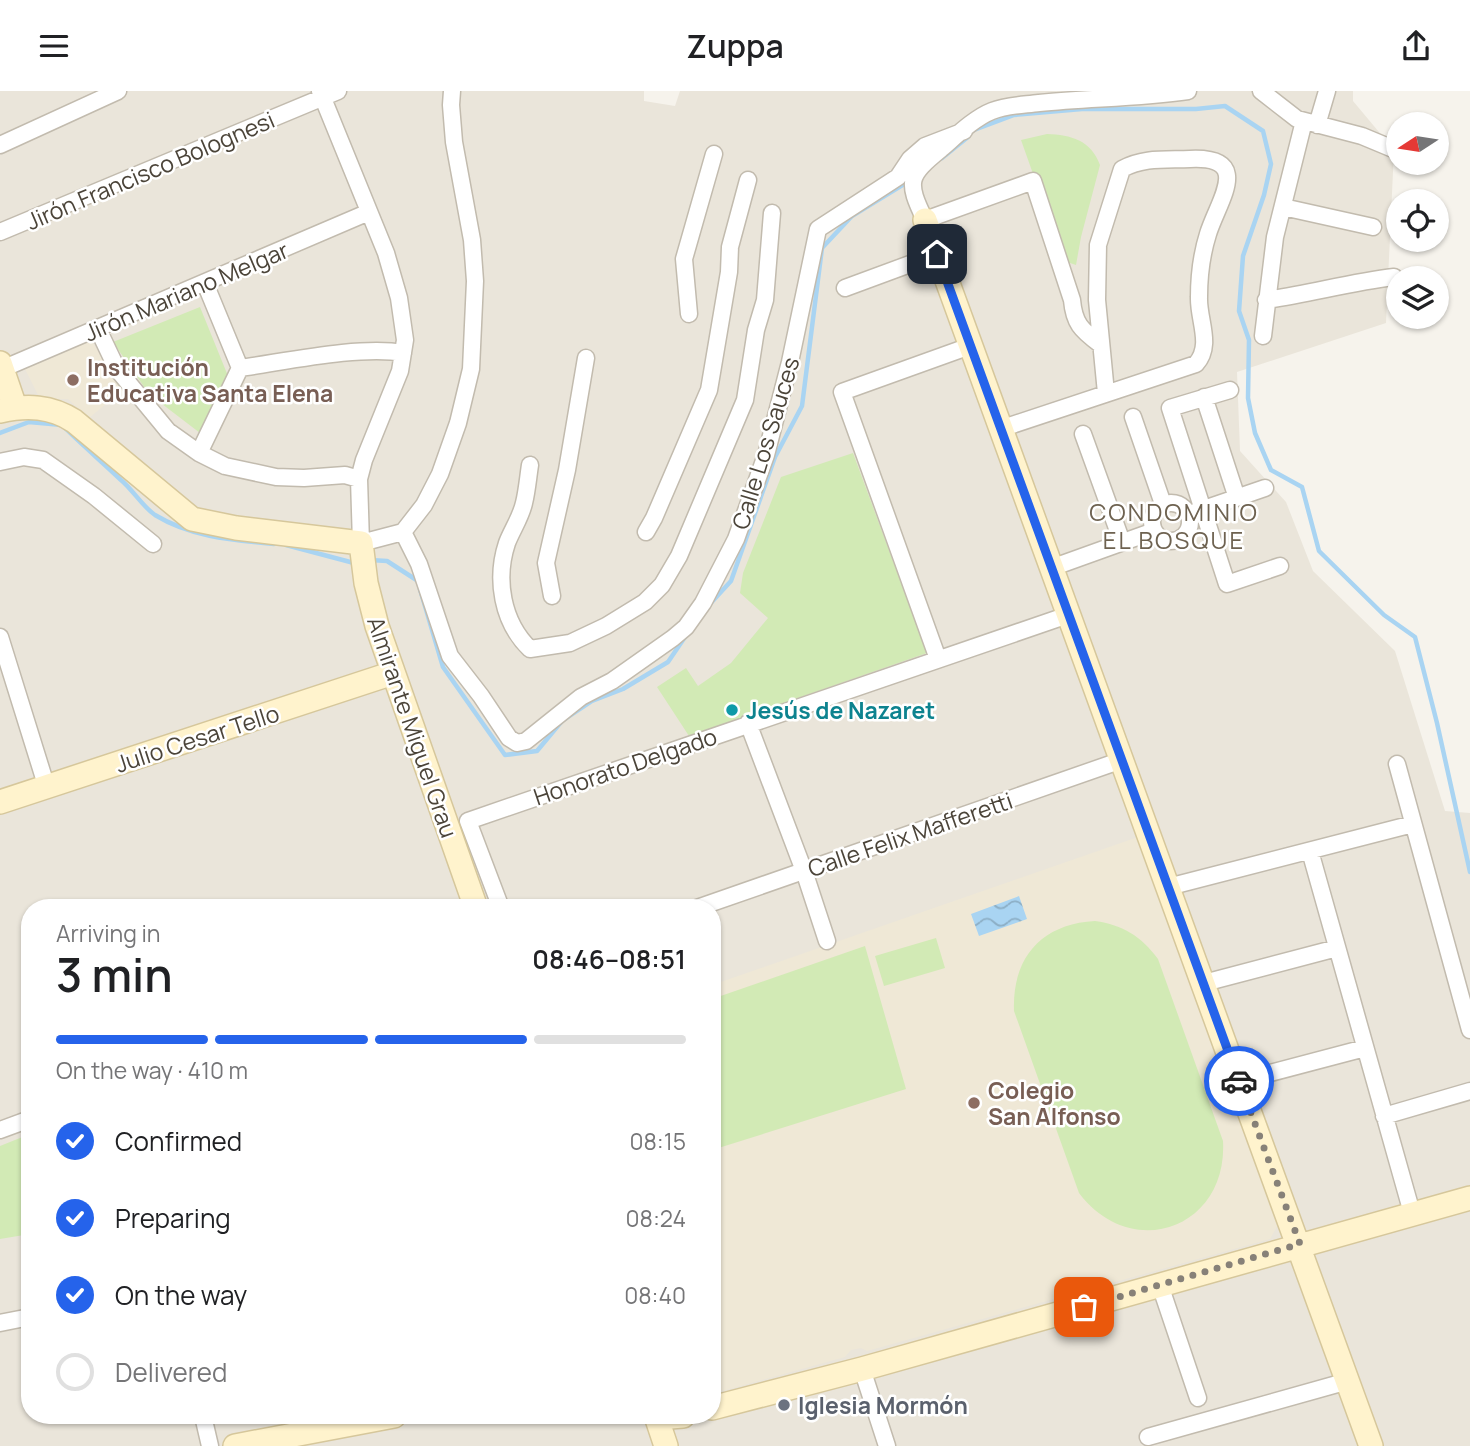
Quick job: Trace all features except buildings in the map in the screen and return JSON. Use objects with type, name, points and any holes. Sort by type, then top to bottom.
[{"type":"street","points":[[0,145],[118,91]]},
{"type":"street","points":[[1,366],[7,409],[58,411],[74,421],[192,519],[236,528],[361,543],[403,532],[424,505],[440,474],[458,422],[471,369],[475,281],[471,240],[454,142],[450,105],[452,91]]},
{"type":"street","points":[[1188,91],[1004,107],[989,112],[919,167],[911,183],[1300,1244],[1371,1446]]},
{"type":"street","points":[[1261,91],[1297,119],[1362,136],[1386,146]]},
{"type":"street","points":[[1263,336],[1275,237],[1311,123],[1327,91]]},
{"type":"street","points":[[327,93],[386,253],[399,298],[405,340],[400,371],[359,479],[361,543]]},
{"type":"street","name":"Jirón Francisco Bolognesi","points":[[0,232],[327,93]]},
{"type":"street","name":"Calle Los Sauces","points":[[403,532],[419,564],[450,656],[509,738],[517,743],[526,741],[581,697],[612,681],[686,627],[703,603],[736,539],[766,455],[778,410],[806,294],[818,229],[898,177],[910,159],[925,146],[964,131]]},
{"type":"street","points":[[689,314],[684,259],[714,154]]},
{"type":"street","points":[[1000,429],[1196,364],[1203,356],[1205,345],[1199,300],[1201,270],[1208,234],[1227,188],[1226,174],[1221,163],[1210,158],[1138,161],[1122,169],[1098,245],[1097,300],[1105,393]]},
{"type":"street","points":[[646,532],[709,390],[729,272],[730,247],[748,180]]},
{"type":"street","points":[[925,220],[1033,181],[1072,300],[1074,317],[1085,333],[1100,344]]},
{"type":"street","points":[[1283,207],[1373,227]]},
{"type":"street","name":"Jirón Mariano Melgar","points":[[1,366],[98,329],[369,212]]},
{"type":"street","points":[[530,465],[524,505],[507,544],[501,571],[505,613],[521,641],[530,649],[570,643],[645,602],[662,585],[679,556],[745,400],[756,330],[765,300],[772,213]]},
{"type":"street","points":[[845,288],[937,254]]},
{"type":"street","points":[[1266,300],[1386,278]]},
{"type":"street","points":[[199,453],[240,368],[205,283]]},
{"type":"street","points":[[98,329],[117,369],[168,431],[199,453],[225,465],[276,477],[345,475],[359,479]]},
{"type":"street","points":[[938,660],[842,392],[970,346]]},
{"type":"street","points":[[240,368],[347,354],[391,351],[403,353]]},
{"type":"street","points":[[552,596],[546,563],[567,470],[586,358]]},
{"type":"street","points":[[1230,390],[1170,408],[1196,511],[1227,584],[1280,566]]},
{"type":"street","points":[[1204,397],[1237,498]]},
{"type":"street","points":[[1133,417],[1163,504]]},
{"type":"street","points":[[1083,434],[1122,542]]},
{"type":"street","points":[[0,462],[24,457],[43,460],[94,496],[153,544]]},
{"type":"street","points":[[1196,511],[1183,538],[1164,540],[1154,531],[1154,512],[1163,504],[1175,502],[1186,509],[1196,511],[1265,488]]},
{"type":"street","points":[[1051,568],[1154,531]]},
{"type":"street","name":"Almirante Miguel Grau","points":[[361,543],[366,583],[377,626],[473,899]]},
{"type":"street","name":"Honorato Delgado","points":[[498,899],[468,821],[1069,615]]},
{"type":"street","points":[[0,637],[47,787]]},
{"type":"street","name":"Julio Cesar Tello","points":[[0,802],[393,673]]},
{"type":"street","points":[[748,723],[804,871],[827,941]]},
{"type":"street","name":"Calle Felix Mafferetti","points":[[721,900],[1122,760]]},
{"type":"street","points":[[1397,764],[1464,989],[1470,1030]]},
{"type":"street","points":[[1168,887],[1413,824]]},
{"type":"street","points":[[1310,851],[1412,1213]]},
{"type":"street","points":[[1204,983],[1337,947]]},
{"type":"street","points":[[1240,1081],[1365,1048]]},
{"type":"street","points":[[1384,1116],[1470,1091]]},
{"type":"street","points":[[0,1130],[21,1122]]},
{"type":"street","points":[[721,1406],[862,1369],[1470,1198]]},
{"type":"street","points":[[1160,1285],[1198,1398]]},
{"type":"street","points":[[0,1322],[21,1318]]},
{"type":"street","points":[[862,1369],[887,1446]]},
{"type":"street","points":[[1148,1437],[1348,1381]]},
{"type":"street","points":[[205,1424],[210,1446]]},
{"type":"street","points":[[235,1446],[355,1424]]},
{"type":"street","points":[[658,1424],[666,1446]]},
{"type":"shaded area","points":[[0,91],[644,91],[644,101],[675,106],[680,91],[1353,91],[1353,101],[1386,140],[1386,175],[1393,175],[1392,189],[1386,189],[1386,252],[1389,252],[1389,266],[1386,266],[1386,323],[1237,372],[1240,451],[1286,502],[1313,571],[1395,651],[1445,811],[1470,813],[1470,1446],[0,1446]]},
{"type":"shaded area","name":"Institución Educativa Santa Elena","points":[[91,340],[123,390],[89,418],[68,399],[40,399],[25,369]]},
{"type":"shaded area","name":"Colegio San Alfonso","points":[[1138,837],[1280,1221],[1270,1239],[867,1351],[861,1348],[851,1350],[845,1357],[721,1391],[721,982]]},
{"type":"green space","points":[[1047,134],[1072,138],[1086,144],[1100,165],[1076,265],[1064,261],[1021,140]]},
{"type":"green space","points":[[200,307],[228,376],[200,433],[149,394],[113,342]]},
{"type":"green space","points":[[853,453],[927,653],[689,736],[657,687],[686,668],[698,686],[731,663],[768,618],[740,593],[743,573],[781,477]]},
{"type":"green space","points":[[1095,921],[1114,925],[1131,933],[1158,959],[1223,1141],[1220,1171],[1210,1196],[1194,1214],[1173,1226],[1149,1230],[1125,1227],[1101,1214],[1079,1193],[1014,1011],[1018,975],[1034,947],[1059,929]]},
{"type":"green space","points":[[936,938],[945,968],[884,986],[875,956]]},
{"type":"green space","points":[[865,946],[906,1089],[721,1147],[721,996]]},
{"type":"green space","points":[[21,1138],[21,1236],[0,1239],[0,1146]]},
{"type":"water","points":[[1019,896],[1027,919],[979,936],[971,914]]},
{"type":"waterway","points":[[974,130],[1014,115],[1082,109],[1196,109],[1225,106],[1263,131],[1271,164],[1264,195],[1243,256],[1239,311],[1249,340],[1248,398],[1255,433],[1271,470],[1302,487],[1319,551],[1384,615],[1415,637],[1470,872]]},
{"type":"waterway","points":[[942,158],[968,137]]},
{"type":"waterway","points":[[709,605],[731,581],[775,457],[802,406],[822,248],[852,216],[909,181]]},
{"type":"waterway","points":[[0,433],[29,422],[62,425],[155,515],[197,533],[274,544]]},
{"type":"waterway","points":[[286,545],[354,563]]},
{"type":"waterway","points":[[370,560],[387,561],[418,581]]},
{"type":"waterway","points":[[420,589],[443,667],[505,755],[537,751],[562,721],[592,701],[623,689],[668,662],[685,637]]},
{"type":"way so far","points":[[1084,1307],[1300,1244],[1239,1081]]},
{"type":"place","name":"Institución Educativa Santa Elena","points":[[73,380]]},
{"type":"place","name":"Jesús de Nazaret","points":[[732,710]]},
{"type":"place","name":"Colegio San Alfonso","points":[[974,1103]]},
{"type":"place","name":"Iglesia Mormón","points":[[784,1405]]},
{"type":"district","name":"CONDOMINIO EL BOSQUE","points":[[1174,525]]},
{"type":"route","points":[[937,254],[1239,1081]]}]
